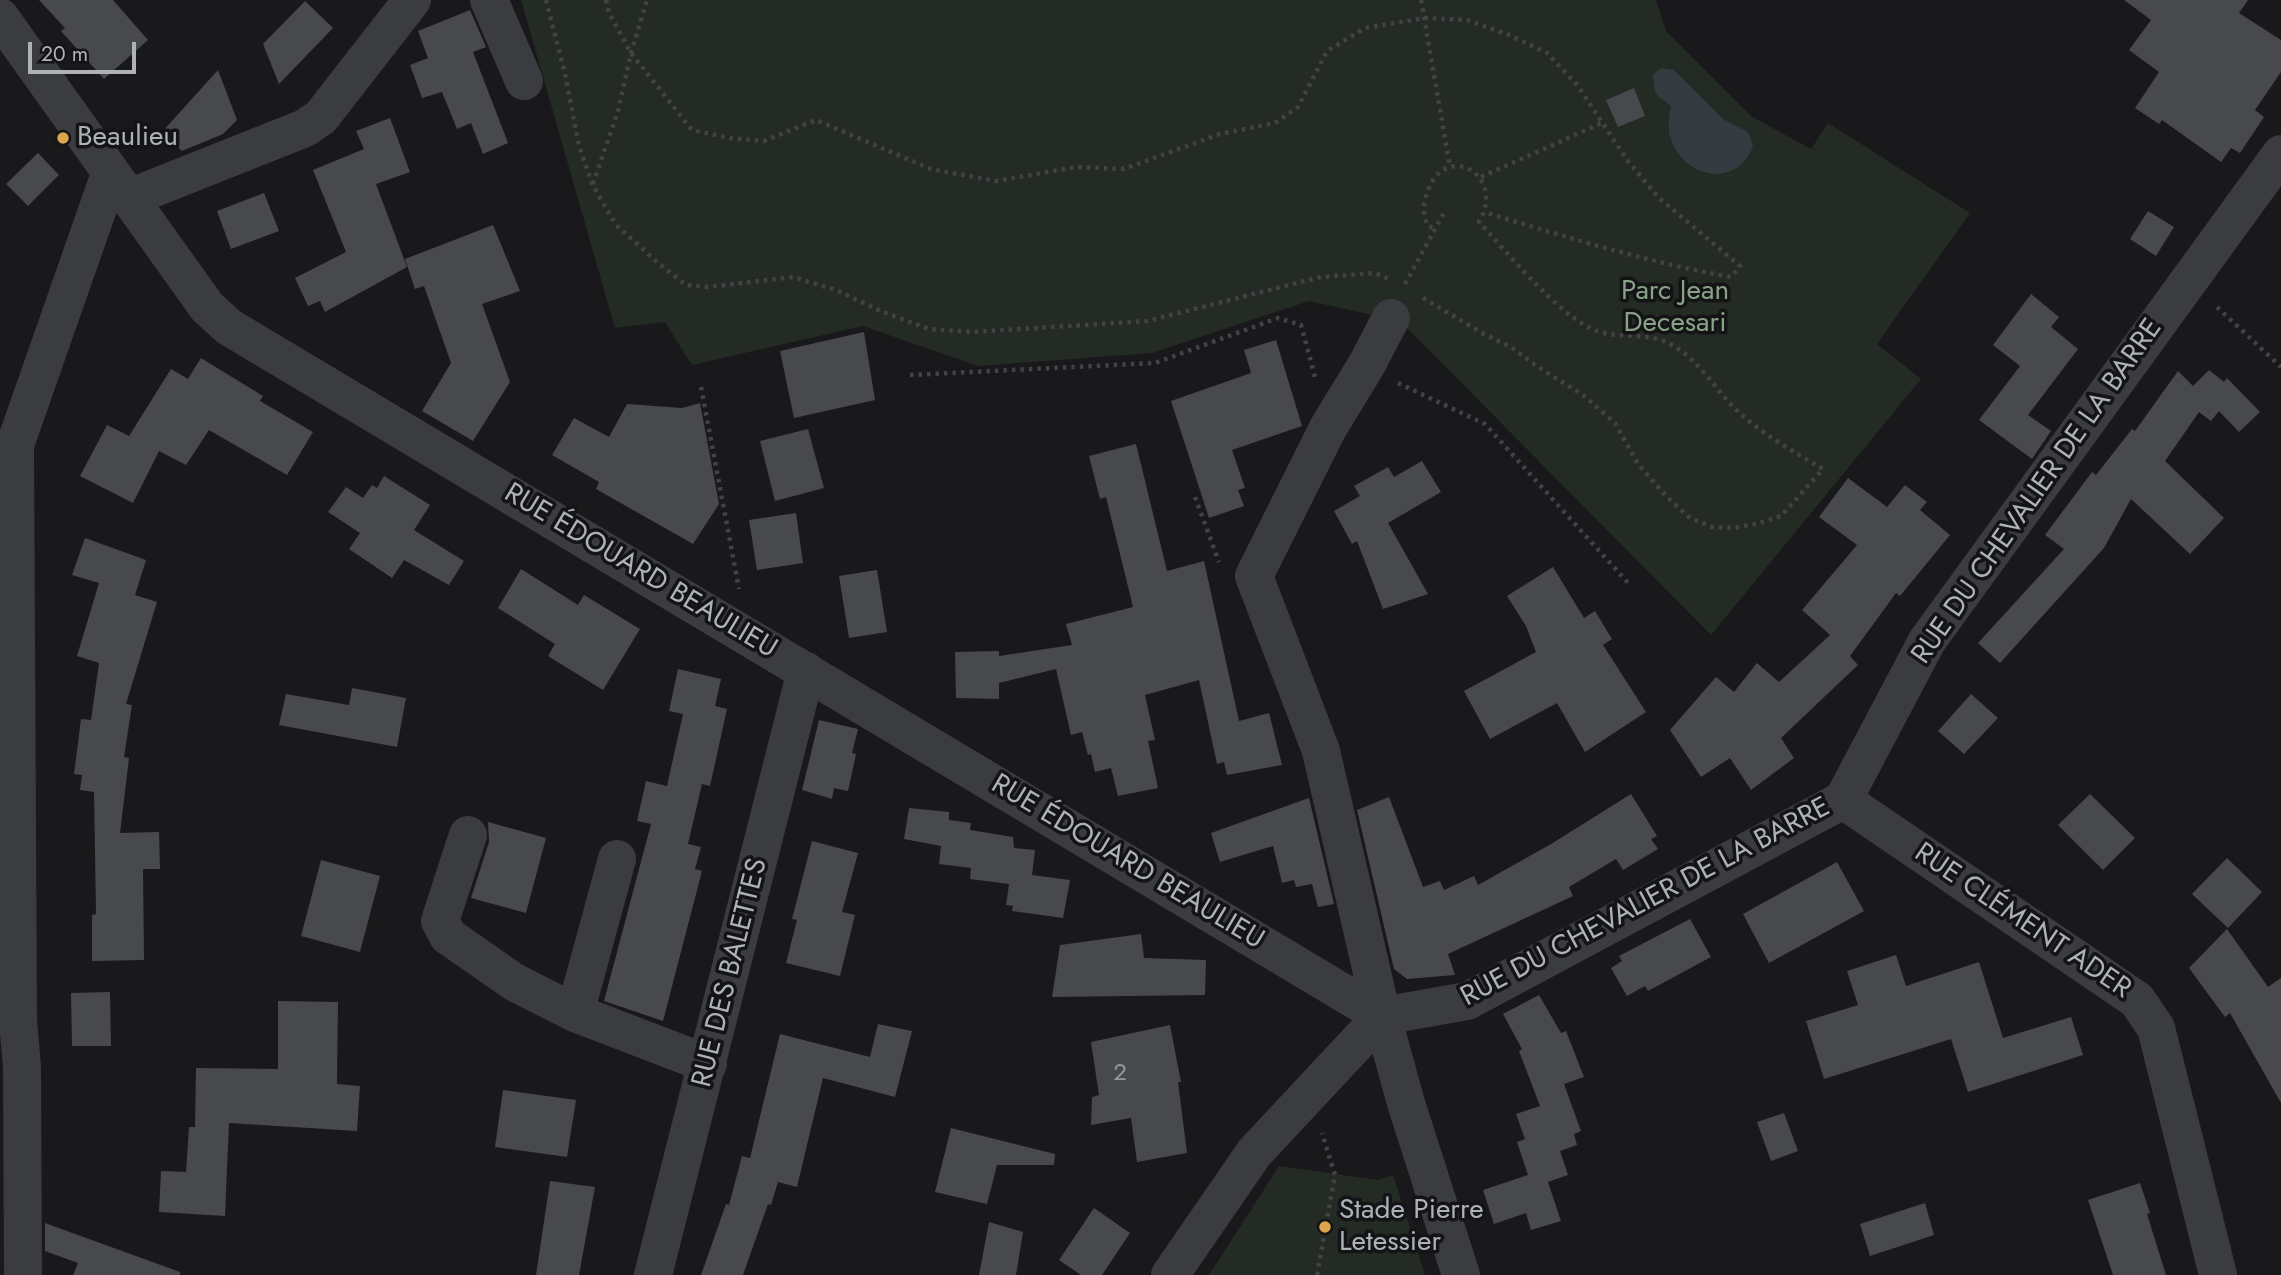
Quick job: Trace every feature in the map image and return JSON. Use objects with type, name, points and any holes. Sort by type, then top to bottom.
[{"type":"street","points":[[23,1275],[22,1067],[9,1020],[15,445],[120,186],[305,128],[321,117],[412,0]]},
{"type":"street","points":[[489,0],[524,81]]},
{"type":"street","name":"RUE ÉDOUARD BEAULIEU","points":[[0,17],[207,307],[229,327],[1382,1016]]},
{"type":"street","name":"RUE DU CHEVALIER DE LA BARRE","points":[[1382,1016],[1468,1001],[1843,800],[1927,641],[2281,154]]},
{"type":"street","points":[[1397,302],[1367,364],[1328,428],[1254,576],[1321,751],[1382,1016],[1406,1102],[1461,1275]]},
{"type":"street","name":"RUE DES BALETTES","points":[[653,1275],[807,671]]},
{"type":"street","name":"RUE CLÉMENT ADER","points":[[1843,800],[2137,1000],[2156,1028],[2218,1275]]},
{"type":"street","points":[[468,835],[440,921],[447,936],[513,982],[575,1013],[708,1064]]},
{"type":"street","points":[[575,1013],[617,859]]},
{"type":"street","points":[[1170,1275],[1254,1153],[1382,1016]]},
{"type":"path","points":[[546,0],[565,74],[579,146],[593,186],[616,225],[686,285],[708,287],[793,277],[836,290],[883,312],[929,329],[973,331],[1147,321],[1321,276],[1376,273],[1397,302],[1484,334],[1511,347],[1583,395],[1615,424],[1638,464],[1690,518],[1712,527],[1733,528],[1781,516],[1823,469],[1776,441],[1741,415],[1709,376],[1672,344],[1640,335],[1614,335],[1590,328],[1562,309],[1479,222],[1484,212],[1485,191],[1481,177],[1473,169],[1463,166],[1450,167],[1432,181],[1422,209],[1427,225],[1436,230]]},
{"type":"path","points":[[606,0],[609,13],[631,53],[692,130],[730,138],[764,141],[816,120],[931,169],[996,181],[1077,167],[1124,169],[1220,134],[1275,123],[1297,107],[1327,51],[1365,28],[1424,18],[1467,20],[1510,34],[1547,53],[1578,86],[1628,160],[1659,198],[1740,266],[1731,277],[1670,266],[1484,212]]},
{"type":"path","points":[[593,186],[618,111],[647,0]]},
{"type":"path","points":[[1422,0],[1450,167]]},
{"type":"path","points":[[1481,177],[1602,123]]},
{"type":"path","points":[[1397,302],[1445,211]]},
{"type":"path","points":[[2189,279],[2281,367]]},
{"type":"path","points":[[910,375],[1155,363],[1279,318],[1301,325],[1328,428]]},
{"type":"path","points":[[1367,364],[1390,379],[1485,424],[1629,584]]},
{"type":"path","points":[[701,387],[748,636]]},
{"type":"path","points":[[1195,497],[1225,577],[1254,576]]},
{"type":"path","points":[[1317,1275],[1335,1175],[1320,1127]]},
{"type":"green space","name":"Parc Jean Decesari","points":[[521,0],[1656,0],[1666,31],[1751,116],[1811,149],[1828,123],[1970,213],[1877,344],[1921,379],[1711,635],[1400,321],[1309,301],[1152,353],[978,366],[863,326],[692,365],[665,322],[615,328]]},
{"type":"green space","name":"Stade Pierre Letessier","points":[[1279,1166],[1378,1180],[1393,1175],[1425,1275],[1209,1275]]},
{"type":"shaded area","points":[[1662,68],[1674,70],[1723,119],[1748,132],[1753,146],[1745,160],[1735,169],[1711,174],[1687,163],[1678,153],[1669,131],[1671,106],[1658,96],[1654,87],[1653,74]]},
{"type":"building","points":[[39,0],[113,0],[148,40],[104,79],[61,31],[65,28]]},
{"type":"building","points":[[2124,0],[2248,0],[2239,13],[2281,40],[2281,72],[2255,110],[2264,117],[2240,153],[2231,148],[2221,162],[2162,120],[2159,124],[2135,108],[2159,72],[2129,50],[2151,20]]},
{"type":"building","points":[[305,1],[333,28],[279,84],[263,44]]},
{"type":"building","points":[[470,10],[486,47],[473,52],[508,143],[483,154],[471,123],[457,129],[442,92],[422,98],[410,65],[428,58],[418,31]]},
{"type":"building","points":[[218,70],[237,120],[223,134],[182,151],[162,132]]},
{"type":"building","points":[[1634,88],[1645,116],[1618,127],[1606,100]]},
{"type":"building","points":[[390,118],[410,172],[376,184],[407,267],[325,312],[320,301],[308,306],[295,278],[346,252],[313,170],[364,149],[356,131]]},
{"type":"building","points":[[38,153],[59,175],[28,206],[6,184]]},
{"type":"building","points":[[264,193],[279,231],[231,249],[217,211]]},
{"type":"building","points":[[2148,211],[2174,227],[2156,256],[2130,239]]},
{"type":"building","points":[[493,225],[520,291],[482,304],[510,382],[473,441],[422,411],[451,363],[424,286],[415,289],[405,259]]},
{"type":"building","points":[[2031,294],[2059,317],[2051,327],[2078,349],[2028,415],[2051,431],[2032,459],[1979,420],[2020,366],[1993,345]]},
{"type":"building","points":[[864,332],[875,400],[794,418],[780,351]]},
{"type":"building","points":[[1276,340],[1302,426],[1232,450],[1245,488],[1238,490],[1244,506],[1209,518],[1171,401],[1251,373],[1244,350]]},
{"type":"building","points":[[201,358],[263,396],[260,401],[313,432],[287,475],[209,430],[186,465],[159,451],[133,503],[80,476],[107,425],[129,436],[171,369],[188,379]]},
{"type":"building","points":[[2209,370],[2224,382],[2227,378],[2260,412],[2239,432],[2219,411],[2211,421],[2199,412],[2165,461],[2224,518],[2190,554],[2131,499],[2104,548],[2000,663],[1978,643],[2064,549],[2045,535],[2092,472],[2096,475],[2132,429],[2135,431],[2178,371],[2193,386]]},
{"type":"building","points":[[700,403],[719,504],[693,544],[596,489],[599,482],[552,455],[574,418],[609,437],[627,404],[682,408]]},
{"type":"building","points":[[808,429],[824,488],[775,501],[760,441]]},
{"type":"building","points":[[1136,444],[1167,571],[1204,561],[1239,721],[1269,713],[1282,765],[1227,775],[1224,762],[1217,764],[1199,680],[1145,695],[1155,740],[1148,741],[1158,788],[1118,796],[1111,768],[1095,772],[1082,732],[1071,735],[1056,669],[999,683],[999,699],[956,698],[955,652],[999,651],[999,656],[1072,645],[1066,624],[1133,607],[1106,497],[1100,499],[1089,456]]},
{"type":"building","points":[[1422,461],[1441,492],[1388,523],[1428,594],[1383,609],[1357,541],[1352,544],[1334,511],[1360,496],[1354,486],[1388,467],[1394,477]]},
{"type":"building","points":[[384,476],[430,505],[414,530],[464,561],[449,585],[404,560],[392,578],[349,549],[360,533],[328,512],[346,487],[363,498],[372,485],[377,488]]},
{"type":"building","points":[[1848,478],[1887,507],[1905,485],[1927,502],[1920,510],[1950,535],[1900,596],[1896,593],[1850,656],[1858,665],[1781,738],[1794,758],[1751,790],[1730,758],[1701,777],[1670,730],[1716,677],[1734,692],[1757,663],[1779,682],[1830,635],[1802,610],[1857,545],[1819,517]]},
{"type":"building","points":[[796,513],[803,563],[757,570],[749,520]]},
{"type":"building","points":[[85,538],[146,560],[135,595],[157,602],[126,704],[132,705],[124,757],[129,758],[120,833],[159,832],[160,869],[143,869],[144,960],[92,961],[92,915],[96,914],[94,792],[80,790],[82,775],[74,774],[81,719],[91,720],[99,663],[77,656],[99,583],[72,575]]},
{"type":"building","points":[[1553,567],[1584,618],[1595,611],[1612,639],[1603,645],[1646,712],[1585,752],[1557,703],[1490,739],[1464,691],[1536,652],[1526,626],[1507,596]]},
{"type":"building","points":[[521,569],[578,605],[584,595],[640,629],[603,690],[548,656],[555,644],[498,608]]},
{"type":"building","points":[[877,570],[887,632],[849,638],[839,576]]},
{"type":"building","points":[[678,669],[721,679],[715,706],[727,709],[710,786],[702,784],[688,844],[701,847],[695,869],[702,871],[663,1021],[604,1001],[651,824],[637,821],[646,781],[667,786],[683,714],[669,711]]},
{"type":"building","points":[[352,688],[406,698],[397,747],[279,725],[286,694],[349,705]]},
{"type":"building","points":[[1971,694],[1998,718],[1964,754],[1938,731]]},
{"type":"building","points":[[819,720],[858,729],[852,753],[856,754],[848,791],[834,788],[832,799],[802,790]]},
{"type":"building","points":[[1631,794],[1657,836],[1651,839],[1658,849],[1623,870],[1616,859],[1569,887],[1573,896],[1448,954],[1455,975],[1407,979],[1394,969],[1357,810],[1389,797],[1423,887],[1440,881],[1444,890],[1474,876],[1478,885]]},
{"type":"building","points":[[2090,794],[2135,838],[2103,870],[2058,825]]},
{"type":"building","points":[[1309,798],[1334,904],[1318,907],[1312,884],[1296,887],[1294,880],[1282,883],[1273,846],[1220,862],[1211,833]]},
{"type":"building","points":[[909,808],[949,812],[949,820],[971,823],[970,830],[1013,837],[1014,848],[1035,850],[1032,875],[1070,880],[1063,918],[1012,911],[1013,906],[1006,905],[1009,884],[970,879],[971,868],[939,864],[941,846],[904,839]]},
{"type":"building","points":[[488,822],[546,838],[526,913],[471,898],[489,842]]},
{"type":"building","points":[[812,841],[858,853],[842,912],[855,915],[840,976],[786,963],[797,920],[792,919]]},
{"type":"building","points":[[2227,858],[2262,892],[2228,928],[2192,894]]},
{"type":"building","points":[[321,860],[380,876],[360,952],[301,936]]},
{"type":"building","points":[[1837,862],[1864,911],[1769,963],[1743,914]]},
{"type":"building","points":[[1690,919],[1711,957],[1648,991],[1645,986],[1627,996],[1611,968],[1622,961],[1619,956]]},
{"type":"building","points":[[2227,929],[2268,987],[2281,978],[2281,1103],[2230,1013],[2225,1017],[2189,968]]},
{"type":"building","points":[[1141,934],[1144,958],[1206,960],[1205,995],[1052,997],[1060,945]]},
{"type":"building","points":[[1896,955],[1906,986],[1979,962],[2003,1038],[2071,1017],[2083,1055],[1968,1092],[1951,1039],[1824,1079],[1806,1021],[1858,1005],[1847,971]]},
{"type":"building","points":[[110,992],[111,1046],[72,1046],[71,993]]},
{"type":"building","points":[[1539,995],[1561,1033],[1566,1031],[1584,1077],[1564,1084],[1581,1131],[1574,1134],[1577,1145],[1560,1151],[1568,1175],[1548,1182],[1561,1221],[1531,1230],[1526,1213],[1494,1224],[1483,1190],[1528,1175],[1517,1142],[1525,1139],[1516,1114],[1540,1106],[1519,1051],[1522,1049],[1503,1014]]},
{"type":"building","points":[[278,1001],[338,1002],[337,1084],[360,1086],[357,1131],[229,1123],[225,1216],[159,1212],[161,1171],[186,1172],[189,1127],[195,1127],[196,1068],[278,1069]]},
{"type":"building","points":[[878,1024],[912,1031],[895,1097],[823,1078],[797,1187],[778,1182],[743,1275],[701,1275],[726,1204],[729,1205],[742,1156],[750,1158],[780,1034],[870,1057]]},
{"type":"building","points":[[1170,1025],[1181,1082],[1178,1082],[1187,1153],[1137,1162],[1131,1118],[1091,1125],[1092,1097],[1099,1095],[1091,1042]]},
{"type":"building","points":[[503,1090],[576,1100],[567,1157],[495,1147]]},
{"type":"building","points":[[1784,1113],[1798,1151],[1771,1161],[1757,1122]]},
{"type":"building","points":[[951,1128],[1055,1154],[1054,1165],[997,1165],[987,1204],[935,1192]]},
{"type":"building","points":[[550,1181],[595,1187],[579,1275],[536,1275]]},
{"type":"building","points":[[2140,1183],[2166,1275],[2113,1275],[2088,1200]]},
{"type":"building","points":[[1925,1203],[1934,1235],[1870,1256],[1860,1224]]},
{"type":"building","points":[[1094,1208],[1130,1233],[1102,1275],[1081,1275],[1059,1260]]},
{"type":"building","points":[[989,1222],[1023,1232],[1016,1275],[979,1275]]},
{"type":"building","points":[[45,1223],[180,1272],[180,1275],[73,1275],[78,1263],[45,1251]]},
{"type":"place","name":"Beaulieu","points":[[63,138]]},
{"type":"place","name":"Stade Pierre Letessier","points":[[1325,1227]]}]
